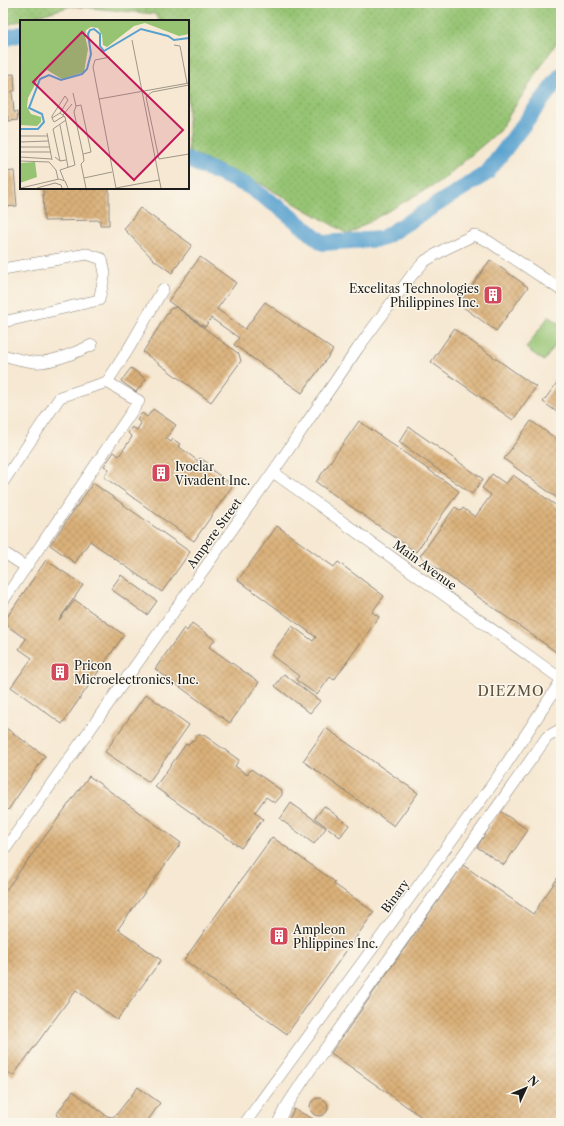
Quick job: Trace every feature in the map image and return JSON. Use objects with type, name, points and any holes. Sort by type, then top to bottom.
[{"type":"street","name":"Ampere Street","points":[[3,852],[273,472],[358,348],[412,275],[426,261],[445,249],[474,235],[488,241],[561,290]]},
{"type":"street","points":[[3,269],[87,254],[102,259],[105,273],[99,300],[3,322]]},
{"type":"street","points":[[3,482],[60,397],[107,382],[129,348],[163,289]]},
{"type":"street","points":[[3,355],[36,362],[53,360],[76,353],[92,345]]},
{"type":"street","points":[[3,601],[139,401],[107,382]]},
{"type":"street","name":"Main Avenue","points":[[273,472],[561,680]]},
{"type":"street","points":[[3,552],[26,568]]},
{"type":"street","name":"Binary","points":[[246,1123],[492,784],[561,680]]},
{"type":"street","points":[[278,1123],[284,1110],[310,1070],[547,737],[561,729]]},
{"type":"green space","points":[[3,3],[561,3],[561,40],[556,43],[499,131],[442,180],[348,234],[263,185],[189,151],[189,20],[158,20],[155,14],[71,6],[3,26]]},
{"type":"green space","points":[[549,316],[561,325],[561,337],[544,361],[526,348]]},
{"type":"building","points":[[14,74],[15,91],[12,91],[14,112],[17,112],[18,120],[9,121],[9,117],[3,117],[3,75]]},
{"type":"building","points":[[14,171],[17,206],[3,207],[3,172]]},
{"type":"building","points":[[43,189],[109,189],[109,225],[100,225],[100,220],[44,221]]},
{"type":"building","points":[[140,208],[192,245],[172,273],[154,260],[124,229]]},
{"type":"building","points":[[200,257],[236,283],[217,309],[245,329],[265,302],[333,350],[302,393],[234,345],[239,338],[211,318],[205,327],[168,301]]},
{"type":"building","name":"Excelitas Technologies Philippines Inc.","points":[[490,260],[528,287],[496,331],[459,304]]},
{"type":"building","points":[[176,307],[239,354],[241,361],[211,402],[143,352],[170,309]]},
{"type":"building","points":[[454,329],[536,387],[513,420],[431,362]]},
{"type":"building","points":[[131,368],[146,379],[136,392],[121,381]]},
{"type":"building","points":[[561,377],[561,415],[543,402]]},
{"type":"building","name":"Ivoclar Vivadent Inc.","points":[[153,409],[176,425],[166,438],[171,442],[173,439],[180,444],[178,446],[198,461],[200,458],[208,463],[206,466],[233,485],[194,541],[104,477],[109,469],[104,466],[114,452],[119,456],[132,437],[128,433],[132,427],[137,430],[141,423],[137,420],[142,413],[147,417]]},
{"type":"building","points":[[359,421],[459,491],[416,552],[316,482]]},
{"type":"building","points":[[531,421],[561,442],[561,501],[504,459]]},
{"type":"building","points":[[409,427],[483,479],[472,494],[399,442]]},
{"type":"building","points":[[492,474],[506,484],[513,475],[561,509],[561,651],[559,654],[420,556],[455,507],[461,511],[463,508],[475,517],[491,495],[482,488]]},
{"type":"building","points":[[93,483],[190,552],[162,592],[90,541],[75,563],[50,545]]},
{"type":"building","points":[[277,526],[334,567],[338,562],[384,596],[372,612],[379,617],[334,680],[330,677],[317,695],[296,680],[299,676],[271,655],[292,626],[313,641],[316,637],[238,580]]},
{"type":"building","name":"Pricon Microelectronics, Inc.","points":[[46,560],[83,585],[59,620],[75,600],[124,635],[62,724],[11,687],[32,658],[19,649],[26,639],[3,623]]},
{"type":"building","points":[[121,575],[157,601],[147,615],[111,589]]},
{"type":"building","points":[[192,623],[215,640],[209,647],[259,682],[230,723],[155,669],[184,628],[187,631]]},
{"type":"building","points":[[284,674],[320,701],[310,713],[275,686]]},
{"type":"building","points":[[146,694],[189,725],[149,782],[105,752]]},
{"type":"building","points":[[3,726],[45,756],[8,810],[3,806]]},
{"type":"building","points":[[326,728],[418,793],[394,826],[303,761]]},
{"type":"building","points":[[197,735],[204,735],[239,760],[235,766],[247,775],[251,769],[282,791],[282,795],[275,803],[266,797],[255,812],[263,819],[241,848],[155,787],[186,744],[188,745],[192,740],[194,741]]},
{"type":"building","points":[[89,776],[181,843],[118,929],[161,960],[117,1020],[76,990],[13,1076],[3,1068],[3,894]]},
{"type":"building","points":[[291,803],[326,828],[314,844],[280,819]]},
{"type":"building","points":[[324,806],[349,825],[340,837],[315,818]]},
{"type":"building","points":[[500,811],[528,830],[504,865],[477,847]]},
{"type":"building","name":"Ampleon Phlippines Inc.","points":[[272,837],[374,912],[287,1034],[184,960]]},
{"type":"building","points":[[463,865],[533,914],[561,873],[561,1123],[430,1123],[331,1053]]},
{"type":"building","points":[[138,1087],[160,1103],[146,1123],[67,1123],[56,1115],[73,1091],[107,1116],[112,1117],[116,1115]]},
{"type":"building","points":[[315,1098],[323,1098],[328,1103],[326,1114],[323,1116],[315,1116],[310,1111],[310,1103]]},
{"type":"building","points":[[294,1109],[321,1123],[287,1123]]},
{"type":"waterway","points":[[3,39],[20,34]]},
{"type":"waterway","points":[[189,160],[248,186],[284,211],[323,243],[381,239],[487,173],[561,75]]},
{"type":"place","name":"Excelitas Technologies Philippines Inc.","points":[[493,295]]},
{"type":"place","name":"Ivoclar Vivadent Inc.","points":[[161,473]]},
{"type":"place","name":"Pricon Microelectronics, Inc.","points":[[60,672]]},
{"type":"place","name":"Ampleon Phlippines Inc.","points":[[279,936]]},
{"type":"district","name":"DIEZMO","points":[[511,691]]}]
